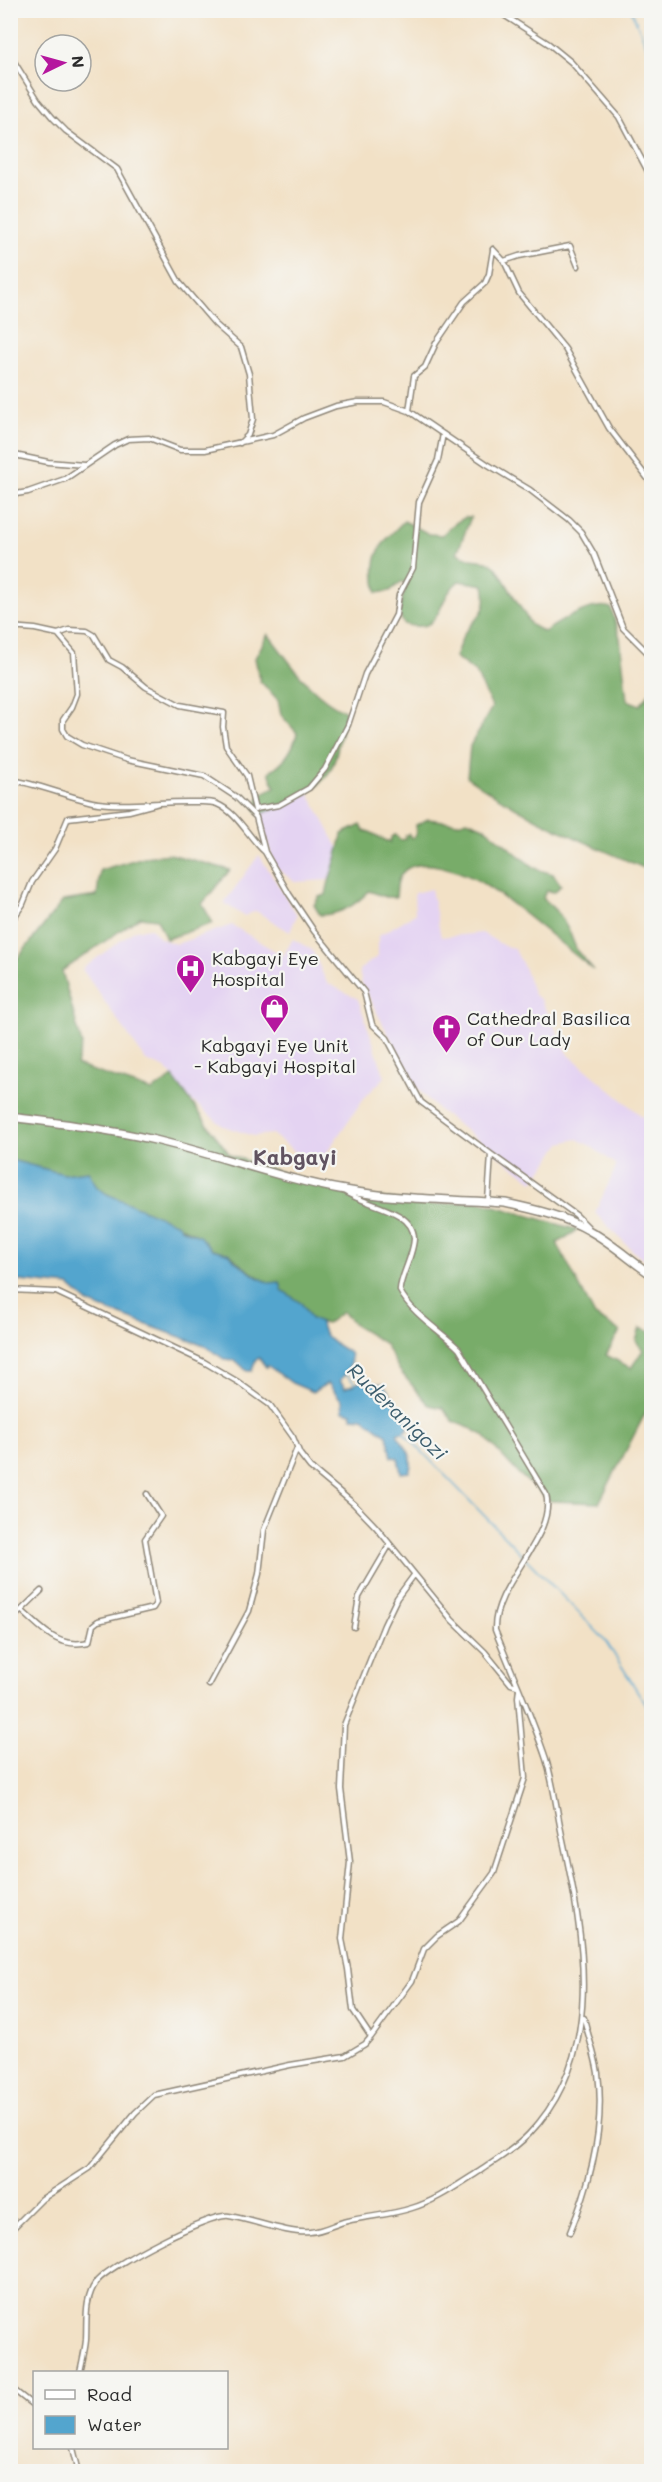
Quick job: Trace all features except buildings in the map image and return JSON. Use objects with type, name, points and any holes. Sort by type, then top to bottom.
[{"type":"highway","points":[[10,1117],[94,1128],[156,1140],[266,1172],[344,1190],[524,1207],[571,1221],[591,1231],[651,1275]]},
{"type":"street","points":[[496,10],[549,44],[571,62],[619,117],[651,179]]},
{"type":"street","points":[[10,56],[38,100],[53,118],[117,169],[134,196],[179,282],[215,324],[234,339],[243,350],[251,390],[253,419],[248,435],[239,444]]},
{"type":"street","points":[[504,261],[570,246],[578,266]]},
{"type":"street","points":[[409,411],[414,376],[425,367],[436,344],[464,302],[484,283],[491,267],[494,249],[504,261],[516,289],[565,349],[601,415],[651,484]]},
{"type":"street","points":[[10,495],[54,484],[128,439],[148,438],[180,450],[195,451],[239,444],[273,435],[304,418],[347,404],[384,402],[409,411],[531,490],[581,532],[605,578],[624,628],[651,657]]},
{"type":"street","points":[[255,809],[279,805],[309,788],[325,769],[348,726],[365,674],[396,615],[399,595],[413,568],[419,502],[438,460],[442,434]]},
{"type":"street","points":[[10,454],[48,462],[85,465]]},
{"type":"street","points":[[10,627],[58,634],[69,630],[87,631],[94,635],[109,660],[122,667],[146,687],[180,705],[224,713],[222,727],[226,746],[247,776],[265,852],[301,914],[364,992],[372,1024],[387,1038],[421,1102],[576,1215],[591,1231]]},
{"type":"street","points":[[58,634],[74,653],[77,668],[75,700],[63,723],[67,736],[82,745],[127,760],[204,776],[236,797],[256,817]]},
{"type":"street","points":[[10,781],[20,780],[41,789],[96,803],[216,804],[234,815],[254,843],[265,852]]},
{"type":"street","points":[[10,923],[23,904],[32,882],[52,854],[68,818],[129,811],[163,802]]},
{"type":"street","points":[[488,1202],[491,1154]]},
{"type":"street","points":[[344,1190],[352,1197],[390,1211],[411,1228],[412,1250],[408,1268],[400,1282],[400,1291],[420,1315],[442,1331],[459,1349],[546,1494],[548,1501],[543,1526],[502,1601],[495,1624],[546,1760],[582,1940],[583,2015],[597,2070],[601,2107],[597,2145],[585,2197],[570,2232]]},
{"type":"street","points":[[10,1290],[56,1292],[204,1362],[238,1382],[270,1405],[293,1437],[310,1467],[354,1504],[511,1684],[518,1687]]},
{"type":"street","points":[[209,1685],[249,1611],[259,1574],[264,1530],[297,1447]]},
{"type":"street","points":[[21,1610],[58,1641],[70,1644],[89,1642],[93,1625],[98,1621],[153,1608],[155,1600],[145,1539],[161,1516],[147,1494]]},
{"type":"street","points":[[354,1627],[359,1597],[390,1544]]},
{"type":"street","points":[[371,2037],[354,2010],[342,1939],[350,1862],[341,1789],[344,1725],[387,1618],[397,1598],[414,1575]]},
{"type":"street","points":[[10,1621],[41,1591]]},
{"type":"street","points":[[10,2231],[42,2199],[90,2168],[150,2098],[236,2076],[345,2056],[365,2044],[412,1981],[424,1949],[437,1936],[459,1921],[476,1901],[494,1873],[525,1778],[518,1687]]},
{"type":"street","points":[[80,2371],[85,2348],[88,2304],[96,2284],[108,2271],[179,2231],[223,2215],[301,2233],[323,2230],[344,2222],[386,2215],[419,2206],[456,2186],[504,2154],[528,2135],[555,2097],[570,2066],[583,2015]]},
{"type":"street","points":[[10,2060],[10,2078]]},
{"type":"street","points":[[10,2387],[33,2405]]},
{"type":"street","points":[[73,2449],[79,2472]]},
{"type":"shaded area","points":[[308,792],[340,851],[328,880],[295,882],[275,867],[259,815]]},
{"type":"shaded area","points":[[259,855],[297,915],[290,932],[256,911],[244,916],[224,903]]},
{"type":"shaded area","points":[[431,889],[441,937],[482,933],[504,946],[514,948],[534,995],[540,999],[569,1055],[644,1118],[651,1109],[651,1263],[634,1252],[595,1213],[617,1165],[577,1139],[561,1143],[534,1182],[436,1108],[415,1085],[362,984],[359,970],[378,956],[378,936],[415,914],[414,893]]},
{"type":"shaded area","points":[[232,925],[283,956],[293,939],[312,950],[327,983],[358,999],[385,1077],[364,1098],[316,1168],[272,1134],[253,1136],[223,1126],[191,1100],[166,1069],[146,1061],[82,969],[135,930],[151,928],[161,939],[176,944]]},
{"type":"green space","points":[[466,517],[471,517],[457,553],[471,559],[487,561],[497,568],[531,625],[544,632],[586,610],[595,607],[611,608],[620,638],[627,700],[640,705],[651,691],[651,871],[534,817],[467,777],[470,746],[492,707],[476,673],[455,657],[465,633],[485,606],[484,585],[459,581],[451,589],[433,620],[427,625],[417,626],[404,624],[399,614],[406,582],[401,582],[390,591],[377,593],[374,570],[382,545],[404,521],[429,534],[442,535]]},
{"type":"green space","points":[[268,634],[312,688],[346,712],[334,762],[322,782],[302,796],[259,815],[255,808],[261,794],[275,787],[269,772],[287,756],[297,733],[281,715],[278,700],[260,681],[255,658]]},
{"type":"green space","points":[[428,819],[458,823],[467,820],[484,827],[528,863],[539,870],[553,874],[561,885],[555,892],[546,891],[543,898],[560,915],[577,951],[594,970],[499,894],[467,875],[442,867],[418,865],[408,868],[398,880],[396,897],[386,897],[369,891],[347,909],[320,915],[314,905],[319,897],[326,895],[342,834],[361,825],[364,831],[390,843],[391,837],[395,835],[401,840],[406,839],[405,836],[408,834],[412,838],[416,835],[416,825]]},
{"type":"green space","points":[[170,854],[230,870],[202,904],[213,923],[166,939],[157,919],[140,917],[62,971],[82,1045],[76,1065],[152,1091],[173,1077],[230,1155],[341,1193],[433,1205],[478,1201],[578,1230],[557,1243],[595,1316],[620,1331],[606,1355],[631,1368],[643,1350],[636,1341],[640,1328],[651,1332],[651,1402],[599,1503],[550,1501],[519,1474],[483,1435],[453,1421],[443,1408],[429,1405],[400,1371],[384,1343],[357,1327],[342,1312],[326,1324],[311,1319],[302,1304],[282,1290],[280,1282],[270,1283],[263,1280],[230,1254],[212,1249],[194,1233],[107,1194],[97,1187],[88,1171],[64,1174],[11,1160],[10,968],[63,901],[97,896],[100,870],[144,857]]},
{"type":"water","points":[[11,1160],[64,1174],[88,1171],[97,1187],[107,1194],[178,1224],[180,1228],[199,1236],[212,1249],[230,1254],[235,1261],[257,1277],[270,1283],[280,1282],[282,1290],[302,1304],[311,1319],[321,1323],[327,1337],[350,1353],[349,1368],[340,1380],[345,1388],[362,1381],[382,1384],[390,1392],[408,1421],[408,1429],[397,1434],[410,1457],[409,1472],[401,1473],[398,1458],[392,1457],[387,1435],[363,1418],[352,1417],[352,1413],[343,1411],[342,1401],[328,1383],[313,1392],[292,1383],[267,1365],[266,1367],[259,1358],[255,1361],[252,1371],[247,1371],[235,1360],[224,1359],[205,1346],[90,1304],[69,1286],[11,1280]]},
{"type":"waterway","points":[[631,10],[652,57]]},
{"type":"waterway","name":"Ruderanigozi","points":[[347,1375],[356,1384]]},
{"type":"waterway","name":"Ruderanigozi","points":[[401,1430],[605,1640],[652,1714]]},
{"type":"place","name":"Kabgayi Eye Hospital","points":[[191,994]]},
{"type":"place","name":"Kabgayi Eye Unit - Kabgayi Hospital","points":[[275,1034]]},
{"type":"place","name":"Cathedral Basilica of Our Lady","points":[[446,1054]]},
{"type":"district","name":"Kabgayi","points":[[295,1156]]}]
